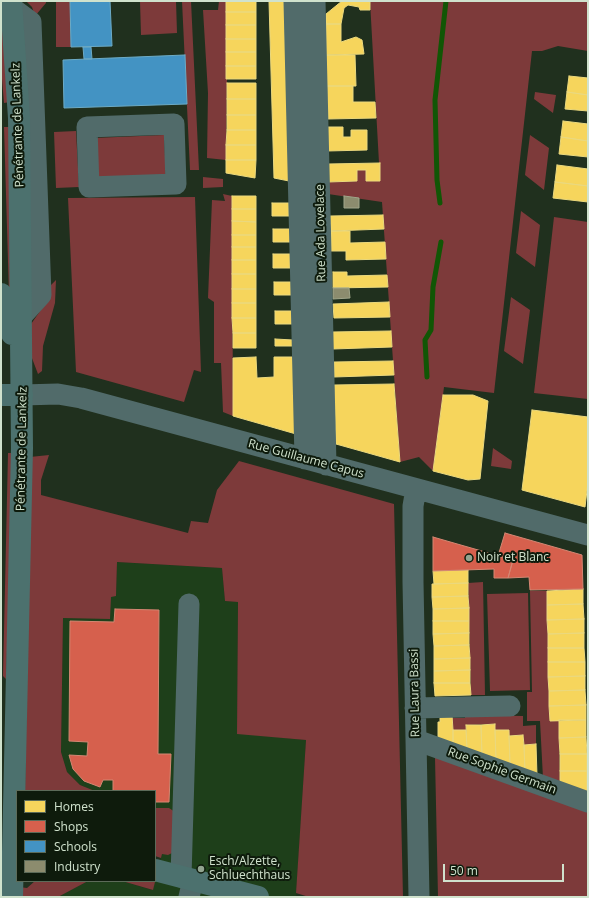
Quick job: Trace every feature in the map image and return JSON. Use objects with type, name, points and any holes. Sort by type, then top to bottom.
[{"type":"main road","name":"Pénétrante de Lankelz","points":[[11,4],[19,118],[22,316],[12,395],[9,833],[12,897]]},
{"type":"main road","points":[[1,294],[12,316],[12,395]]},
{"type":"main road","points":[[1,690],[6,699],[9,833]]},
{"type":"main road","points":[[156,870],[188,884],[258,897]]},
{"type":"street","name":"Rue Ada Lovelace","points":[[294,1],[305,459]]},
{"type":"street","name":"Rue Ada Lovelace","points":[[315,1],[326,465]]},
{"type":"street","points":[[174,124],[176,184],[89,187],[87,127],[174,124]]},
{"type":"street","name":"Rue Guillaume Capus","points":[[12,395],[58,394],[80,398],[588,535]]},
{"type":"street","name":"Rue Laura Bassi","points":[[416,489],[413,506],[413,536],[419,897]]},
{"type":"street","points":[[188,884],[189,604]]},
{"type":"street","points":[[415,708],[510,706]]},
{"type":"street","name":"Rue Sophie Germain","points":[[416,740],[588,802]]},
{"type":"shaded area","points":[[1,1],[10,102],[4,103],[1,67]]},
{"type":"shaded area","points":[[26,1],[46,1],[46,3],[35,16],[32,7]]},
{"type":"shaded area","points":[[56,1],[70,1],[71,47],[56,47]]},
{"type":"shaded area","points":[[140,1],[176,1],[177,33],[141,35]]},
{"type":"shaded area","points":[[182,1],[191,1],[199,170],[190,170]]},
{"type":"shaded area","points":[[219,1],[228,1],[226,160],[207,158],[208,93],[203,10],[218,10]]},
{"type":"shaded area","points":[[370,1],[588,1],[588,51],[558,46],[542,51],[532,51],[494,393],[444,387],[433,471],[419,457],[400,462],[382,202],[328,194],[328,182],[357,181],[357,170],[366,170],[367,181],[380,181]]},
{"type":"shaded area","points":[[535,92],[556,95],[553,113],[534,99]]},
{"type":"shaded area","points":[[4,127],[11,127],[14,305],[9,295]]},
{"type":"shaded area","points":[[76,131],[79,187],[56,188],[54,132]]},
{"type":"shaded area","points":[[164,135],[166,178],[96,180],[94,138]]},
{"type":"shaded area","points":[[530,135],[549,148],[544,190],[525,175]]},
{"type":"shaded area","points":[[203,177],[223,179],[223,187],[203,188]]},
{"type":"shaded area","points":[[223,194],[232,196],[233,416],[223,412],[221,363],[214,363],[214,302],[208,298],[212,200],[225,201]]},
{"type":"shaded area","points":[[195,197],[201,372],[194,370],[184,402],[76,372],[68,198]]},
{"type":"shaded area","points":[[521,211],[540,225],[535,267],[516,253]]},
{"type":"shaded area","points":[[554,217],[588,222],[588,399],[534,393]]},
{"type":"shaded area","points":[[56,280],[55,303],[43,346],[42,371],[38,374],[30,353],[31,324],[43,307],[46,290]]},
{"type":"shaded area","points":[[511,297],[530,310],[523,364],[504,351]]},
{"type":"shaded area","points":[[493,448],[512,461],[511,469],[491,466]]},
{"type":"shaded area","points":[[8,453],[14,453],[6,679],[3,676]]},
{"type":"shaded area","points":[[49,455],[41,480],[41,495],[188,533],[191,521],[208,523],[217,490],[239,461],[394,504],[403,897],[309,897],[296,893],[306,740],[237,734],[238,602],[225,601],[222,568],[117,562],[116,596],[111,597],[110,619],[63,618],[61,752],[67,772],[80,785],[92,790],[25,790],[30,457]]},
{"type":"shaded area","points":[[117,562],[222,568],[225,601],[238,602],[237,733],[306,740],[296,897],[58,897],[86,882],[125,882],[152,890],[154,882],[156,882],[156,876],[162,854],[169,808],[156,808],[156,790],[92,790],[80,785],[67,772],[61,752],[63,618],[111,596],[116,596]]},
{"type":"shaded area","points":[[483,582],[485,695],[471,695],[468,583]]},
{"type":"shaded area","points":[[530,591],[547,591],[550,720],[559,720],[560,785],[543,778],[540,721],[527,721],[527,692],[532,692]]},
{"type":"shaded area","points":[[528,593],[530,690],[490,691],[487,594]]},
{"type":"shaded area","points":[[465,715],[523,716],[523,726],[536,725],[536,744],[524,745],[523,735],[509,736],[509,730],[495,730],[495,724],[466,725],[466,730],[453,730],[452,718],[465,718]]},
{"type":"shaded area","points":[[435,758],[448,758],[588,809],[588,897],[438,897]]},
{"type":"shaded area","points":[[156,808],[169,808],[175,812],[174,852],[168,855],[162,854],[161,858],[156,856]]},
{"type":"shaded area","points":[[34,882],[86,882],[58,897],[19,897],[19,887],[27,888]]},
{"type":"shaded area","points":[[125,882],[155,882],[153,890]]},
{"type":"building: Homes","points":[[226,1],[256,1],[256,12],[226,12]]},
{"type":"building: Homes","points":[[269,1],[284,1],[289,181],[274,178]]},
{"type":"building: Homes","points":[[342,1],[370,1],[370,10],[360,10],[359,7],[348,5],[344,8],[341,24],[326,24],[326,14]]},
{"type":"building: Homes","points":[[226,12],[256,12],[256,25],[226,25]]},
{"type":"building: Homes","points":[[326,24],[341,24],[341,42],[356,37],[362,40],[364,54],[326,55]]},
{"type":"building: Homes","points":[[226,25],[256,25],[256,39],[226,39]]},
{"type":"building: Homes","points":[[226,39],[256,39],[256,52],[226,52]]},
{"type":"building: Homes","points":[[226,52],[256,52],[256,66],[226,66]]},
{"type":"building: Homes","points":[[326,55],[355,55],[356,86],[327,86]]},
{"type":"building: Homes","points":[[226,66],[256,66],[256,79],[226,79]]},
{"type":"building: Homes","points":[[569,76],[588,78],[588,95],[567,92]]},
{"type":"building: Homes","points":[[227,83],[256,83],[256,99],[227,99]]},
{"type":"building: Homes","points":[[327,86],[353,86],[353,102],[375,102],[376,118],[328,119]]},
{"type":"building: Homes","points":[[567,92],[588,95],[588,111],[565,109]]},
{"type":"building: Homes","points":[[227,99],[256,99],[256,115],[227,115]]},
{"type":"building: Homes","points":[[227,115],[256,115],[256,130],[227,130]]},
{"type":"building: Homes","points":[[563,121],[588,124],[588,141],[561,137]]},
{"type":"building: Homes","points":[[326,127],[343,127],[343,137],[351,137],[351,130],[367,130],[367,150],[327,151]]},
{"type":"building: Homes","points":[[227,130],[256,130],[256,145],[226,145]]},
{"type":"building: Homes","points":[[561,137],[588,141],[588,157],[559,154]]},
{"type":"building: Homes","points":[[226,145],[256,145],[256,160],[226,160]]},
{"type":"building: Homes","points":[[226,160],[256,160],[255,178],[226,173]]},
{"type":"building: Homes","points":[[380,163],[380,181],[366,181],[366,170],[357,170],[357,181],[328,182],[328,164]]},
{"type":"building: Homes","points":[[557,165],[588,169],[588,186],[555,182]]},
{"type":"building: Homes","points":[[555,182],[588,186],[588,202],[553,198]]},
{"type":"building: Homes","points":[[232,196],[256,196],[256,209],[232,209]]},
{"type":"building: Homes","points":[[272,203],[289,203],[289,216],[272,216]]},
{"type":"building: Homes","points":[[232,209],[256,209],[256,222],[232,221]]},
{"type":"building: Homes","points":[[383,215],[384,229],[331,231],[330,216]]},
{"type":"building: Homes","points":[[232,221],[256,222],[256,235],[232,235]]},
{"type":"building: Homes","points":[[273,229],[290,229],[290,242],[273,242]]},
{"type":"building: Homes","points":[[331,231],[350,231],[350,243],[385,242],[386,259],[346,260],[346,251],[331,251]]},
{"type":"building: Homes","points":[[232,235],[256,235],[256,247],[232,247]]},
{"type":"building: Homes","points":[[232,247],[256,247],[256,260],[232,260]]},
{"type":"building: Homes","points":[[273,254],[290,254],[290,268],[273,268]]},
{"type":"building: Homes","points":[[232,260],[256,260],[256,274],[232,274]]},
{"type":"building: Homes","points":[[333,272],[347,272],[347,276],[387,275],[388,287],[333,288]]},
{"type":"building: Homes","points":[[232,274],[256,274],[256,289],[232,289]]},
{"type":"building: Homes","points":[[274,282],[291,282],[292,295],[274,295]]},
{"type":"building: Homes","points":[[232,289],[256,289],[256,303],[232,303]]},
{"type":"building: Homes","points":[[389,302],[390,317],[334,318],[333,304]]},
{"type":"building: Homes","points":[[232,303],[256,303],[256,318],[232,318]]},
{"type":"building: Homes","points":[[275,311],[292,311],[292,324],[275,324]]},
{"type":"building: Homes","points":[[232,318],[256,318],[256,333],[233,333]]},
{"type":"building: Homes","points":[[391,331],[392,347],[333,349],[332,332]]},
{"type":"building: Homes","points":[[233,333],[256,333],[256,348],[233,348]]},
{"type":"building: Homes","points":[[275,339],[293,340],[293,346],[275,346]]},
{"type":"building: Homes","points":[[256,357],[257,378],[274,377],[274,357],[294,357],[296,434],[233,416],[233,358]]},
{"type":"building: Homes","points":[[393,361],[394,375],[334,377],[334,362]]},
{"type":"building: Homes","points":[[394,384],[400,462],[336,444],[334,385]]},
{"type":"building: Homes","points":[[443,395],[473,395],[488,401],[480,479],[468,480],[433,471]]},
{"type":"building: Homes","points":[[532,410],[588,417],[588,482],[585,507],[522,490]]},
{"type":"building: Homes","points":[[468,570],[468,583],[434,584],[433,571]]},
{"type":"building: Homes","points":[[468,583],[468,596],[432,597],[432,584]]},
{"type":"building: Homes","points":[[583,589],[583,604],[547,605],[547,591]]},
{"type":"building: Homes","points":[[468,596],[469,608],[433,609],[432,597]]},
{"type":"building: Homes","points":[[583,604],[584,619],[547,620],[547,605]]},
{"type":"building: Homes","points":[[469,608],[469,621],[433,621],[433,609]]},
{"type":"building: Homes","points":[[584,619],[584,633],[548,634],[547,620]]},
{"type":"building: Homes","points":[[433,621],[469,621],[469,633],[433,634]]},
{"type":"building: Homes","points":[[469,633],[469,645],[434,646],[433,634]]},
{"type":"building: Homes","points":[[584,633],[584,648],[548,648],[548,634]]},
{"type":"building: Homes","points":[[469,645],[470,658],[434,659],[434,646]]},
{"type":"building: Homes","points":[[548,648],[584,648],[585,662],[548,662]]},
{"type":"building: Homes","points":[[470,658],[470,670],[434,671],[434,659]]},
{"type":"building: Homes","points":[[548,662],[585,662],[585,676],[548,677]]},
{"type":"building: Homes","points":[[470,670],[470,683],[434,683],[434,671]]},
{"type":"building: Homes","points":[[585,676],[585,690],[549,691],[548,677]]},
{"type":"building: Homes","points":[[434,683],[470,683],[471,695],[435,696]]},
{"type":"building: Homes","points":[[585,690],[586,705],[549,706],[549,691]]},
{"type":"building: Homes","points":[[586,705],[586,720],[550,721],[549,706]]},
{"type":"building: Homes","points":[[452,715],[453,746],[438,740],[438,722],[440,722],[440,716]]},
{"type":"building: Homes","points":[[559,720],[586,720],[586,737],[559,738]]},
{"type":"building: Homes","points":[[495,724],[496,761],[482,756],[481,725]]},
{"type":"building: Homes","points":[[466,725],[481,725],[482,756],[467,751]]},
{"type":"building: Homes","points":[[453,730],[466,730],[467,751],[453,746]]},
{"type":"building: Homes","points":[[495,730],[509,730],[510,766],[496,761]]},
{"type":"building: Homes","points":[[523,735],[525,772],[510,766],[509,736]]},
{"type":"building: Homes","points":[[586,737],[587,754],[560,754],[559,738]]},
{"type":"building: Homes","points":[[536,744],[537,776],[525,772],[524,745]]},
{"type":"building: Homes","points":[[560,754],[587,754],[587,771],[560,771]]},
{"type":"building: Homes","points":[[560,771],[587,771],[587,795],[560,785]]},
{"type":"building: Shops","points":[[505,533],[582,555],[583,589],[530,590],[529,577],[508,578],[513,560],[498,556]]},
{"type":"building: Shops","name":"Noir et Blanc","points":[[433,537],[513,560],[508,578],[494,578],[494,569],[433,571]]},
{"type":"building: Shops","points":[[115,609],[159,610],[158,754],[171,754],[169,802],[156,802],[156,790],[113,790],[113,780],[103,780],[100,787],[84,781],[73,769],[69,755],[87,756],[88,742],[69,741],[70,621],[114,622]]},
{"type":"building: Schools","points":[[70,1],[110,1],[112,46],[71,47]]},
{"type":"building: Schools","points":[[83,47],[91,47],[92,59],[84,59]]},
{"type":"building: Schools","points":[[185,55],[187,104],[64,108],[63,60]]},
{"type":"building: Industry","points":[[344,196],[359,198],[359,208],[344,208]]},
{"type":"building: Industry","points":[[333,288],[349,288],[350,298],[333,299]]},
{"type":"waterway","points":[[440,203],[437,180],[435,100],[446,1]]},
{"type":"waterway","points":[[427,377],[425,340],[431,330],[433,287],[441,242]]},
{"type":"place","name":"Noir et Blanc","points":[[469,558]]},
{"type":"place","name":"Esch/Alzette, Schluechthaus","points":[[201,869]]}]
